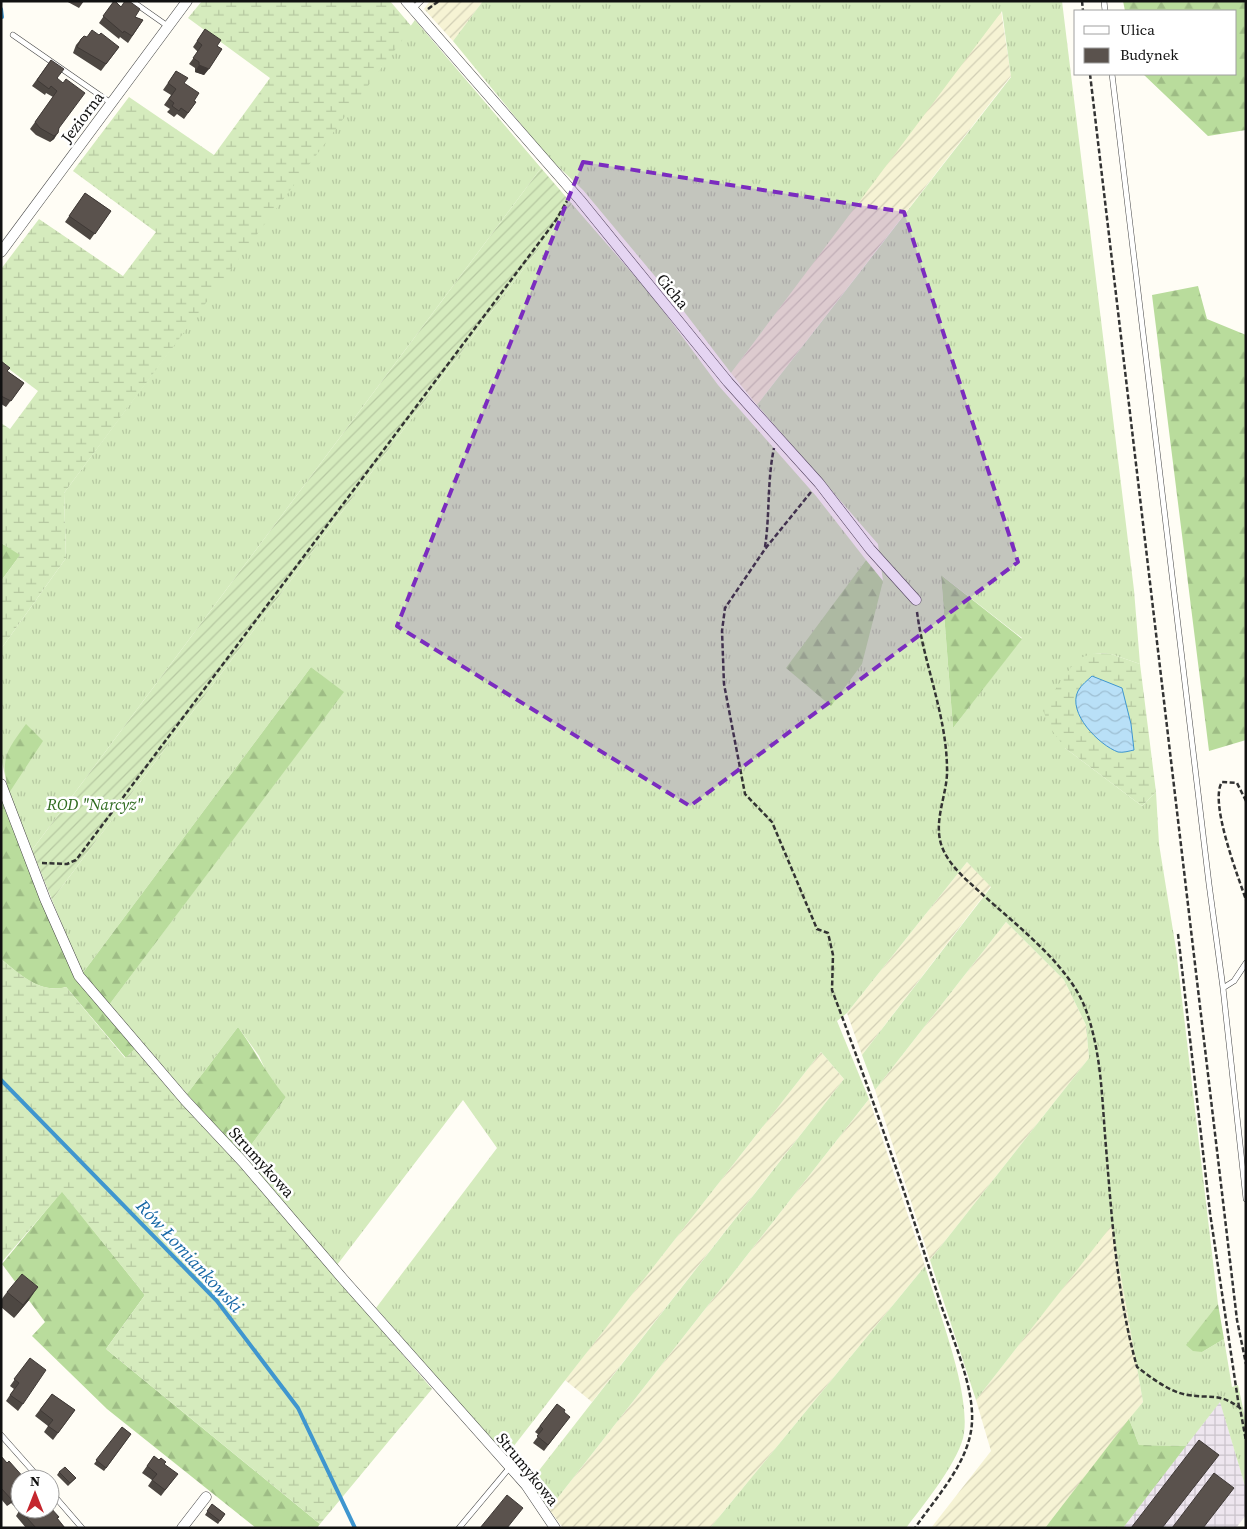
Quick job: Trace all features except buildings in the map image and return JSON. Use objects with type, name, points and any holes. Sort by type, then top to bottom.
[{"type":"street","name":"Jeziorna","points":[[1,252],[187,1]]},
{"type":"street","name":"Cicha","points":[[410,5],[580,200],[728,382],[819,483],[870,549],[916,600]]},
{"type":"street","name":"Strumykowa","points":[[1,784],[45,899],[79,976],[185,1100],[243,1162],[526,1485],[555,1528]]},
{"type":"street","points":[[182,1528],[206,1497]]},
{"type":"lane","points":[[132,1],[169,27]]},
{"type":"lane","points":[[410,5],[421,1]]},
{"type":"lane","points":[[13,35],[111,103]]},
{"type":"lane","points":[[1112,75],[1223,988],[1246,1199]]},
{"type":"lane","points":[[1223,988],[1234,981],[1246,963]]},
{"type":"lane","points":[[1,1435],[31,1469]]},
{"type":"lane","points":[[459,1528],[510,1467]]},
{"type":"lane","points":[[60,1502],[82,1528]]},
{"type":"path","points":[[1090,75],[1237,1320],[1246,1364]]},
{"type":"path","points":[[37,863],[67,864],[76,860],[556,220],[568,199]]},
{"type":"path","points":[[765,549],[770,515],[772,459],[778,438]]},
{"type":"path","points":[[819,483],[765,549],[725,608],[722,631],[724,684],[746,794],[772,822],[816,929],[828,933],[833,955],[832,990],[910,1208],[968,1386],[972,1422],[966,1448],[958,1465],[915,1528]]},
{"type":"path","points":[[916,600],[920,635],[932,676],[942,725],[947,774],[940,812],[942,846],[958,872],[1052,960],[1082,997],[1098,1049],[1111,1211],[1126,1330],[1137,1367],[1163,1386],[1187,1395],[1226,1398],[1240,1408]]},
{"type":"path","points":[[1246,801],[1237,783],[1222,782],[1217,789],[1217,800],[1231,856],[1246,900]]},
{"type":"path","points":[[1178,934],[1211,1223],[1246,1442]]},
{"type":"highlighted area","points":[[583,162],[904,212],[1018,562],[690,806],[397,626]]},
{"type":"shaded area","points":[[430,1],[483,1],[453,41],[424,9]]},
{"type":"shaded area","points":[[1001,10],[1011,76],[757,405],[731,373]]},
{"type":"shaded area","points":[[967,862],[991,886],[862,1055],[847,1013]]},
{"type":"shaded area","points":[[1006,922],[1064,980],[1086,1025],[1089,1058],[930,1260],[875,1090]]},
{"type":"shaded area","points":[[821,1052],[844,1079],[592,1402],[565,1380]]},
{"type":"shaded area","points":[[869,1099],[925,1266],[710,1528],[563,1528],[549,1509]]},
{"type":"shaded area","points":[[1112,1224],[1143,1402],[1045,1528],[931,1528],[991,1451],[976,1400]]},
{"type":"shaded area","points":[[1220,1401],[1246,1489],[1246,1515],[1236,1528],[1123,1528]]},
{"type":"green space","points":[[202,1],[390,1],[412,27],[64,493],[66,558],[1,649],[1,581],[20,555],[1,543],[1,423],[10,429],[38,391],[1,363],[1,269],[39,219],[123,276],[156,232],[73,171],[129,97],[214,155],[270,78],[188,18]]},
{"type":"green space","points":[[483,1],[1062,1],[1134,590],[1140,664],[1111,654],[1094,653],[1065,748],[1142,806],[1156,792],[1159,844],[1176,949],[1218,1304],[1187,1345],[1202,1352],[1224,1339],[1232,1387],[1238,1385],[1246,1422],[1246,1489],[1220,1402],[1186,1446],[1139,1445],[1129,1419],[1143,1402],[1112,1225],[976,1400],[930,1260],[1089,1058],[1086,1025],[1064,980],[1006,922],[875,1090],[862,1055],[991,887],[967,862],[847,1013],[837,1021],[869,1099],[549,1509],[530,1482],[844,1079],[821,1052],[506,1456],[376,1308],[497,1148],[463,1100],[337,1265],[243,1156],[286,1097],[270,1080],[259,1056],[238,1027],[187,1094],[109,1005],[343,692],[311,667],[82,974],[52,900],[572,204],[653,297],[718,385],[816,496],[866,560],[787,669],[883,581],[878,544],[757,405],[1011,77],[1002,11],[731,373],[679,305],[583,190],[548,157],[453,41]],"holes":[[[941,575],[1022,638],[953,728]]]},
{"type":"green space","points":[[1123,1],[1246,1],[1246,130],[1208,136],[1144,75],[1237,75],[1237,10],[1125,10]]},
{"type":"green space","points":[[415,20],[541,168],[32,850],[9,793],[1,758],[1,649],[66,558],[64,493]]},
{"type":"green space","name":"ROD \"Narcyz\"","points":[[541,168],[572,204],[52,900],[32,850]]},
{"type":"green space","points":[[1198,286],[1207,319],[1246,335],[1246,740],[1209,751],[1152,295]]},
{"type":"green space","points":[[1,543],[21,554],[1,581]]},
{"type":"green space","points":[[866,560],[883,581],[862,664],[831,706],[786,668]]},
{"type":"green space","points":[[941,575],[1022,639],[953,728]]},
{"type":"green space","points":[[1094,653],[1111,654],[1140,664],[1156,792],[1142,806],[1065,748],[1051,729],[1042,708],[1077,659]]},
{"type":"green space","points":[[311,667],[344,692],[109,1005],[82,974]]},
{"type":"green space","points":[[26,724],[43,741],[9,793],[5,763],[9,749]]},
{"type":"green space","points":[[1,796],[75,979],[136,1048],[126,1058],[66,987],[48,988],[31,982],[1,959]]},
{"type":"green space","points":[[1,959],[23,976],[39,985],[48,988],[66,987],[125,1058],[136,1048],[283,1214],[432,1389],[320,1524],[106,1349],[145,1295],[62,1192],[1,1263]]},
{"type":"green space","points":[[238,1027],[286,1097],[243,1156],[187,1094]]},
{"type":"green space","points":[[62,1191],[145,1295],[106,1349],[320,1524],[317,1528],[256,1528],[107,1409],[32,1336],[45,1322],[2,1264]]},
{"type":"green space","points":[[925,1266],[958,1373],[965,1415],[964,1433],[949,1469],[906,1528],[710,1528]]},
{"type":"green space","points":[[1218,1304],[1224,1339],[1202,1352],[1193,1351],[1186,1345]]},
{"type":"green space","points":[[1129,1419],[1139,1445],[1186,1446],[1123,1528],[1045,1528]]},
{"type":"water","points":[[1092,676],[1122,688],[1131,724],[1134,750],[1118,752],[1110,748],[1094,735],[1081,718],[1076,700],[1078,691]]},
{"type":"waterway","name":"Rów Łomiankowski","points":[[1,9],[2,17]]},
{"type":"waterway","name":"Rów Łomiankowski","points":[[1,1080],[217,1301],[298,1408],[355,1528]]}]
